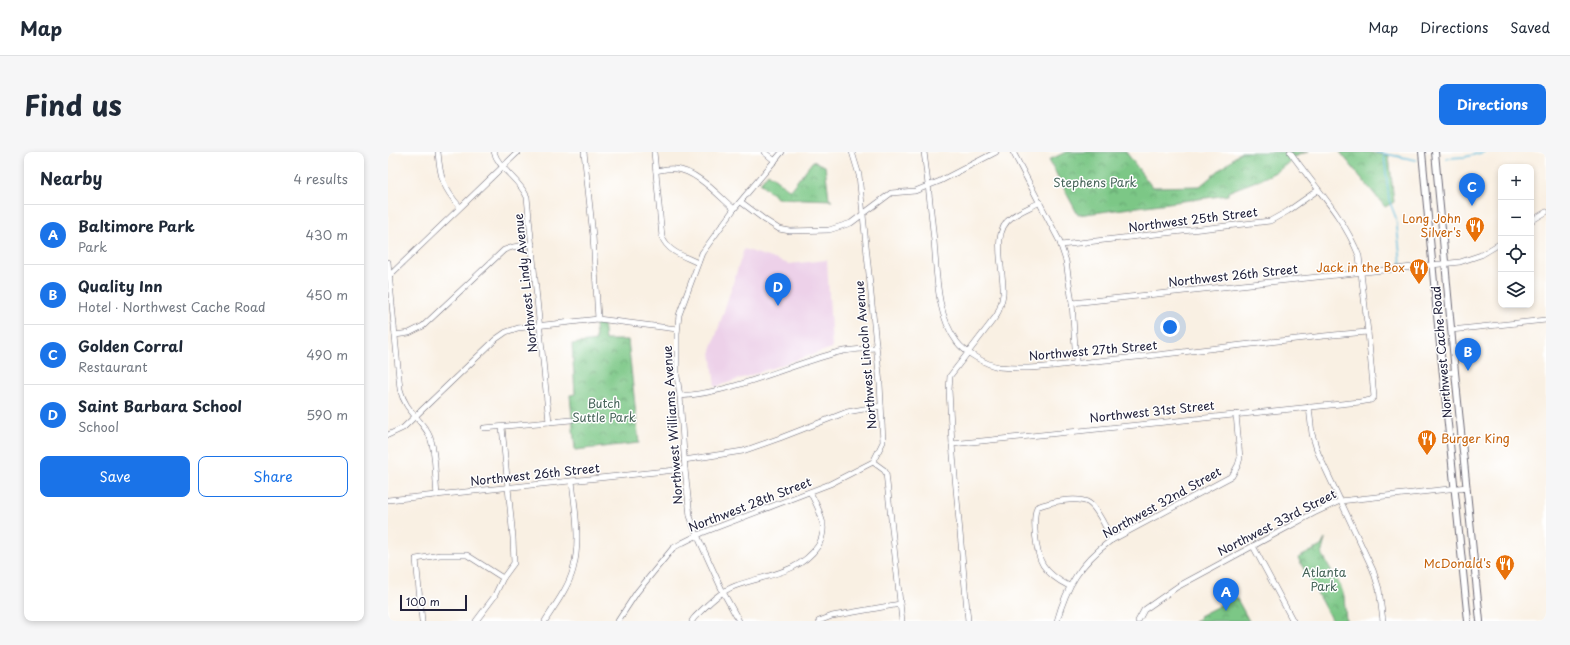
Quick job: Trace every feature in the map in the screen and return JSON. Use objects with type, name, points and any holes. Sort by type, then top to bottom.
[{"type":"main road","name":"Northwest Cache Road","points":[[1422,152],[1468,621]]},
{"type":"main road","name":"Northwest Cache Road","points":[[1435,152],[1480,621]]},
{"type":"street","points":[[438,152],[443,185],[460,207]]},
{"type":"street","name":"Northwest Lindy Avenue","points":[[494,152],[498,160],[520,184],[525,193],[532,244],[549,422]]},
{"type":"street","points":[[389,277],[518,152]]},
{"type":"street","points":[[584,152],[593,236],[598,319]]},
{"type":"street","points":[[654,152],[662,237],[670,250],[698,263]]},
{"type":"street","points":[[764,152],[775,161]]},
{"type":"street","name":"Northwest Williams Avenue","points":[[739,621],[723,592],[690,516],[684,469],[680,396],[677,376],[677,329],[679,315],[702,253],[734,209],[782,152]]},
{"type":"street","name":"Northwest Lincoln Avenue","points":[[852,152],[859,175],[881,406],[883,442],[873,462]]},
{"type":"street","points":[[924,152],[942,308],[946,322],[957,343],[967,352]]},
{"type":"street","points":[[741,202],[779,229],[790,231],[830,230],[851,223],[891,193],[915,191],[928,186],[996,152]]},
{"type":"street","points":[[1013,152],[1061,245],[1066,261],[1072,303],[1076,362]]},
{"type":"street","points":[[1290,152],[1342,222],[1353,241],[1359,256],[1368,332]]},
{"type":"street","points":[[656,171],[673,168],[695,175],[734,209]]},
{"type":"street","name":"Northwest 25th Street","points":[[1061,245],[1270,221],[1288,211],[1318,190]]},
{"type":"street","points":[[968,621],[952,444],[949,390],[950,376],[997,315],[1001,304],[1003,293],[1000,241],[1004,224],[1011,217],[1040,202]]},
{"type":"street","points":[[1534,220],[1546,212]]},
{"type":"street","points":[[395,335],[409,333],[423,326],[504,250],[532,244]]},
{"type":"street","name":"Northwest 26th Street","points":[[1072,303],[1445,264],[1470,260],[1498,245]]},
{"type":"street","points":[[388,262],[400,389],[404,401],[429,435],[432,445],[437,495]]},
{"type":"street","points":[[388,435],[399,431],[416,417],[501,335],[512,329],[598,319],[677,329]]},
{"type":"street","points":[[1451,330],[1546,320]]},
{"type":"street","name":"Northwest 27th Street","points":[[967,352],[998,366],[1028,368],[1328,335],[1368,332]]},
{"type":"street","name":"Northwest 31st Street","points":[[952,444],[1371,400],[1373,395],[1368,332]]},
{"type":"street","points":[[680,396],[737,386],[841,352],[876,348]]},
{"type":"street","points":[[1443,373],[1455,372]]},
{"type":"street","points":[[684,460],[743,451],[846,412],[881,406]]},
{"type":"street","points":[[1309,407],[1312,434],[1318,453],[1373,570],[1379,589],[1383,621]]},
{"type":"street","name":"Northwest 32nd Street","points":[[1057,621],[1069,586],[1093,554],[1112,540],[1232,476],[1240,458],[1236,414]]},
{"type":"street","points":[[484,428],[571,420]]},
{"type":"street","points":[[476,621],[494,597],[503,578],[514,563],[513,538],[502,427]]},
{"type":"street","points":[[873,462],[886,473],[902,621]]},
{"type":"street","name":"Northwest 28th Street","points":[[618,621],[637,592],[673,548],[697,535],[830,484],[873,462]]},
{"type":"street","name":"Northwest 26th Street","points":[[388,500],[684,469]]},
{"type":"street","points":[[545,621],[562,595],[573,570],[577,540],[572,481]]},
{"type":"street","name":"Northwest 33rd Street","points":[[1138,621],[1144,610],[1177,587],[1340,501],[1455,487],[1467,487]]},
{"type":"street","points":[[692,621],[723,592],[734,586],[767,578],[801,564],[813,553],[822,540],[823,531],[822,518],[810,492]]},
{"type":"street","points":[[1069,586],[1056,579],[1043,565],[1034,528],[1037,507],[1065,500],[1082,501],[1088,503],[1093,507],[1112,540]]},
{"type":"street","points":[[1253,546],[1293,621]]},
{"type":"street","points":[[422,621],[416,559],[440,555],[467,555],[503,578]]},
{"type":"street","points":[[819,621],[832,616],[900,604]]},
{"type":"shaded area","points":[[744,249],[789,264],[827,260],[832,348],[715,387],[711,351]]},
{"type":"green space","name":"Stephens Park","points":[[1066,152],[1126,152],[1152,187],[1200,186],[1241,152],[1285,152],[1287,154],[1291,152],[1309,152],[1296,157],[1281,169],[1259,180],[1228,192],[1228,195],[1078,215],[1049,160]]},
{"type":"green space","points":[[1340,152],[1368,152],[1389,156],[1394,202],[1385,207]]},
{"type":"green space","points":[[813,161],[825,166],[829,198],[832,200],[777,198],[760,183],[768,173],[790,190]]},
{"type":"green space","name":"Butch Suttle Park","points":[[595,323],[603,323],[605,340],[628,340],[639,443],[575,450],[570,395],[575,394],[572,344],[596,341]]},
{"type":"green space","name":"Atlanta Park","points":[[1325,539],[1322,551],[1323,556],[1341,587],[1344,596],[1346,621],[1332,621],[1298,558],[1321,546]]},
{"type":"green space","points":[[1236,597],[1249,621],[1194,621],[1200,618],[1199,616]]},
{"type":"waterway","points":[[1376,152],[1416,160]]},
{"type":"waterway","points":[[1447,158],[1465,157],[1484,152]]},
{"type":"waterway","points":[[1384,154],[1389,200],[1396,218],[1401,263]]},
{"type":"place","name":"Golden Corral","points":[[1472,206]]},
{"type":"place","name":"Long John Silver's","points":[[1475,243]]},
{"type":"place","name":"Jack in the Box","points":[[1419,285]]},
{"type":"place","name":"Saint Barbara School","points":[[778,306]]},
{"type":"place","name":"Quality Inn","points":[[1468,371]]},
{"type":"place","name":"Burger King","points":[[1427,456]]},
{"type":"place","name":"McDonald's","points":[[1505,581]]},
{"type":"place","name":"Baltimore Park","points":[[1226,611]]}]
